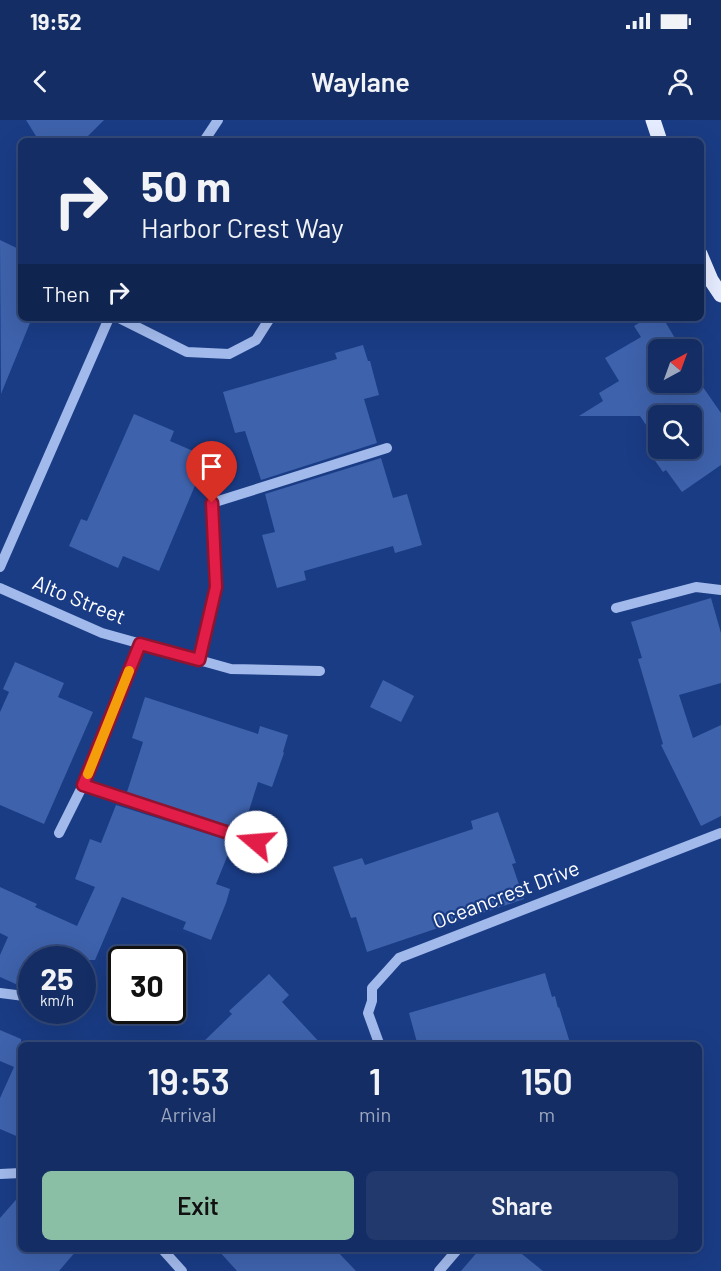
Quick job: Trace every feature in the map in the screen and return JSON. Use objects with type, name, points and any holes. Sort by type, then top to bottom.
[{"type":"main road","points":[[653,120],[659,138]]},
{"type":"main road","points":[[704,263],[721,295]]},
{"type":"street","points":[[206,138],[218,120]]},
{"type":"street","points":[[0,567],[108,321]]},
{"type":"street","points":[[125,321],[187,352],[229,354],[256,340],[268,321]]},
{"type":"street","points":[[199,660],[216,587],[212,503],[387,448]]},
{"type":"street","points":[[615,608],[696,587],[721,590]]},
{"type":"street","name":"Alto Street","points":[[0,588],[102,633],[231,669],[320,671]]},
{"type":"street","points":[[59,833],[83,785],[140,644]]},
{"type":"street","points":[[83,785],[256,842]]},
{"type":"street","name":"Oceancrest Drive","points":[[379,1042],[368,1013],[372,1001],[372,988],[399,958],[721,833]]},
{"type":"street","points":[[0,993],[18,995]]},
{"type":"street","points":[[0,1174],[18,1173]]},
{"type":"street","points":[[165,1252],[182,1271]]},
{"type":"street","points":[[439,1271],[456,1252]]},
{"type":"building","points":[[26,120],[104,120],[86,138],[37,138]]},
{"type":"building","points":[[0,240],[18,249],[18,321],[31,321],[1,394]]},
{"type":"building","points":[[642,321],[665,321],[675,339],[648,339],[648,393],[702,393],[702,386],[721,413],[721,465],[682,492],[666,470],[663,472],[654,459],[702,459],[702,405],[648,405],[648,428],[640,416],[579,416],[603,401],[599,393],[619,381],[605,358],[641,337],[634,326]]},
{"type":"building","points":[[363,345],[379,395],[364,399],[377,443],[261,480],[245,431],[235,433],[223,392],[337,359],[335,353]]},
{"type":"building","points":[[134,414],[174,431],[170,441],[207,457],[159,571],[123,556],[118,568],[69,546],[81,519],[87,521]]},
{"type":"building","points":[[381,458],[393,498],[407,494],[422,545],[395,553],[393,546],[304,571],[306,580],[277,588],[262,535],[275,532],[265,494]]},
{"type":"building","points":[[711,598],[721,633],[721,683],[679,695],[693,738],[721,725],[721,816],[701,826],[661,745],[663,744],[638,659],[642,658],[631,622]]},
{"type":"building","points":[[15,662],[64,683],[58,697],[93,712],[44,824],[0,805],[0,712],[9,692],[3,689]]},
{"type":"building","points":[[383,680],[414,696],[401,722],[370,707]]},
{"type":"building","points":[[145,697],[258,734],[260,726],[288,735],[272,787],[258,782],[247,817],[244,816],[239,829],[127,792],[143,742],[132,738]]},
{"type":"building","points":[[116,805],[233,842],[216,884],[230,889],[211,940],[183,929],[186,922],[122,897],[96,958],[96,946],[18,946],[18,985],[0,977],[0,955],[8,937],[0,933],[0,887],[37,904],[35,907],[77,926],[95,887],[75,879],[90,839],[101,843]]},
{"type":"building","points":[[498,812],[516,863],[512,864],[524,899],[367,952],[356,917],[351,918],[333,867],[362,858],[365,865],[473,829],[471,821]]},
{"type":"building","points":[[545,973],[570,1042],[417,1042],[409,1013]]},
{"type":"building","points":[[269,974],[289,995],[282,1002],[319,1042],[203,1042],[232,1014],[229,1011]]},
{"type":"building","points":[[0,1030],[21,1039],[21,1042],[18,1042],[18,1137],[0,1129],[0,1098],[14,1067],[0,1061]]},
{"type":"building","points":[[18,1197],[18,1252],[75,1252],[59,1271],[0,1271],[0,1218]]},
{"type":"building","points":[[220,1252],[338,1252],[356,1271],[237,1271]]},
{"type":"building","points":[[477,1252],[519,1252],[543,1271],[461,1271]]},
{"type":"slow traffic","points":[[88,774],[129,671]]},
{"type":"route","points":[[212,503],[216,587],[199,660],[140,644],[83,785],[256,842]]}]
